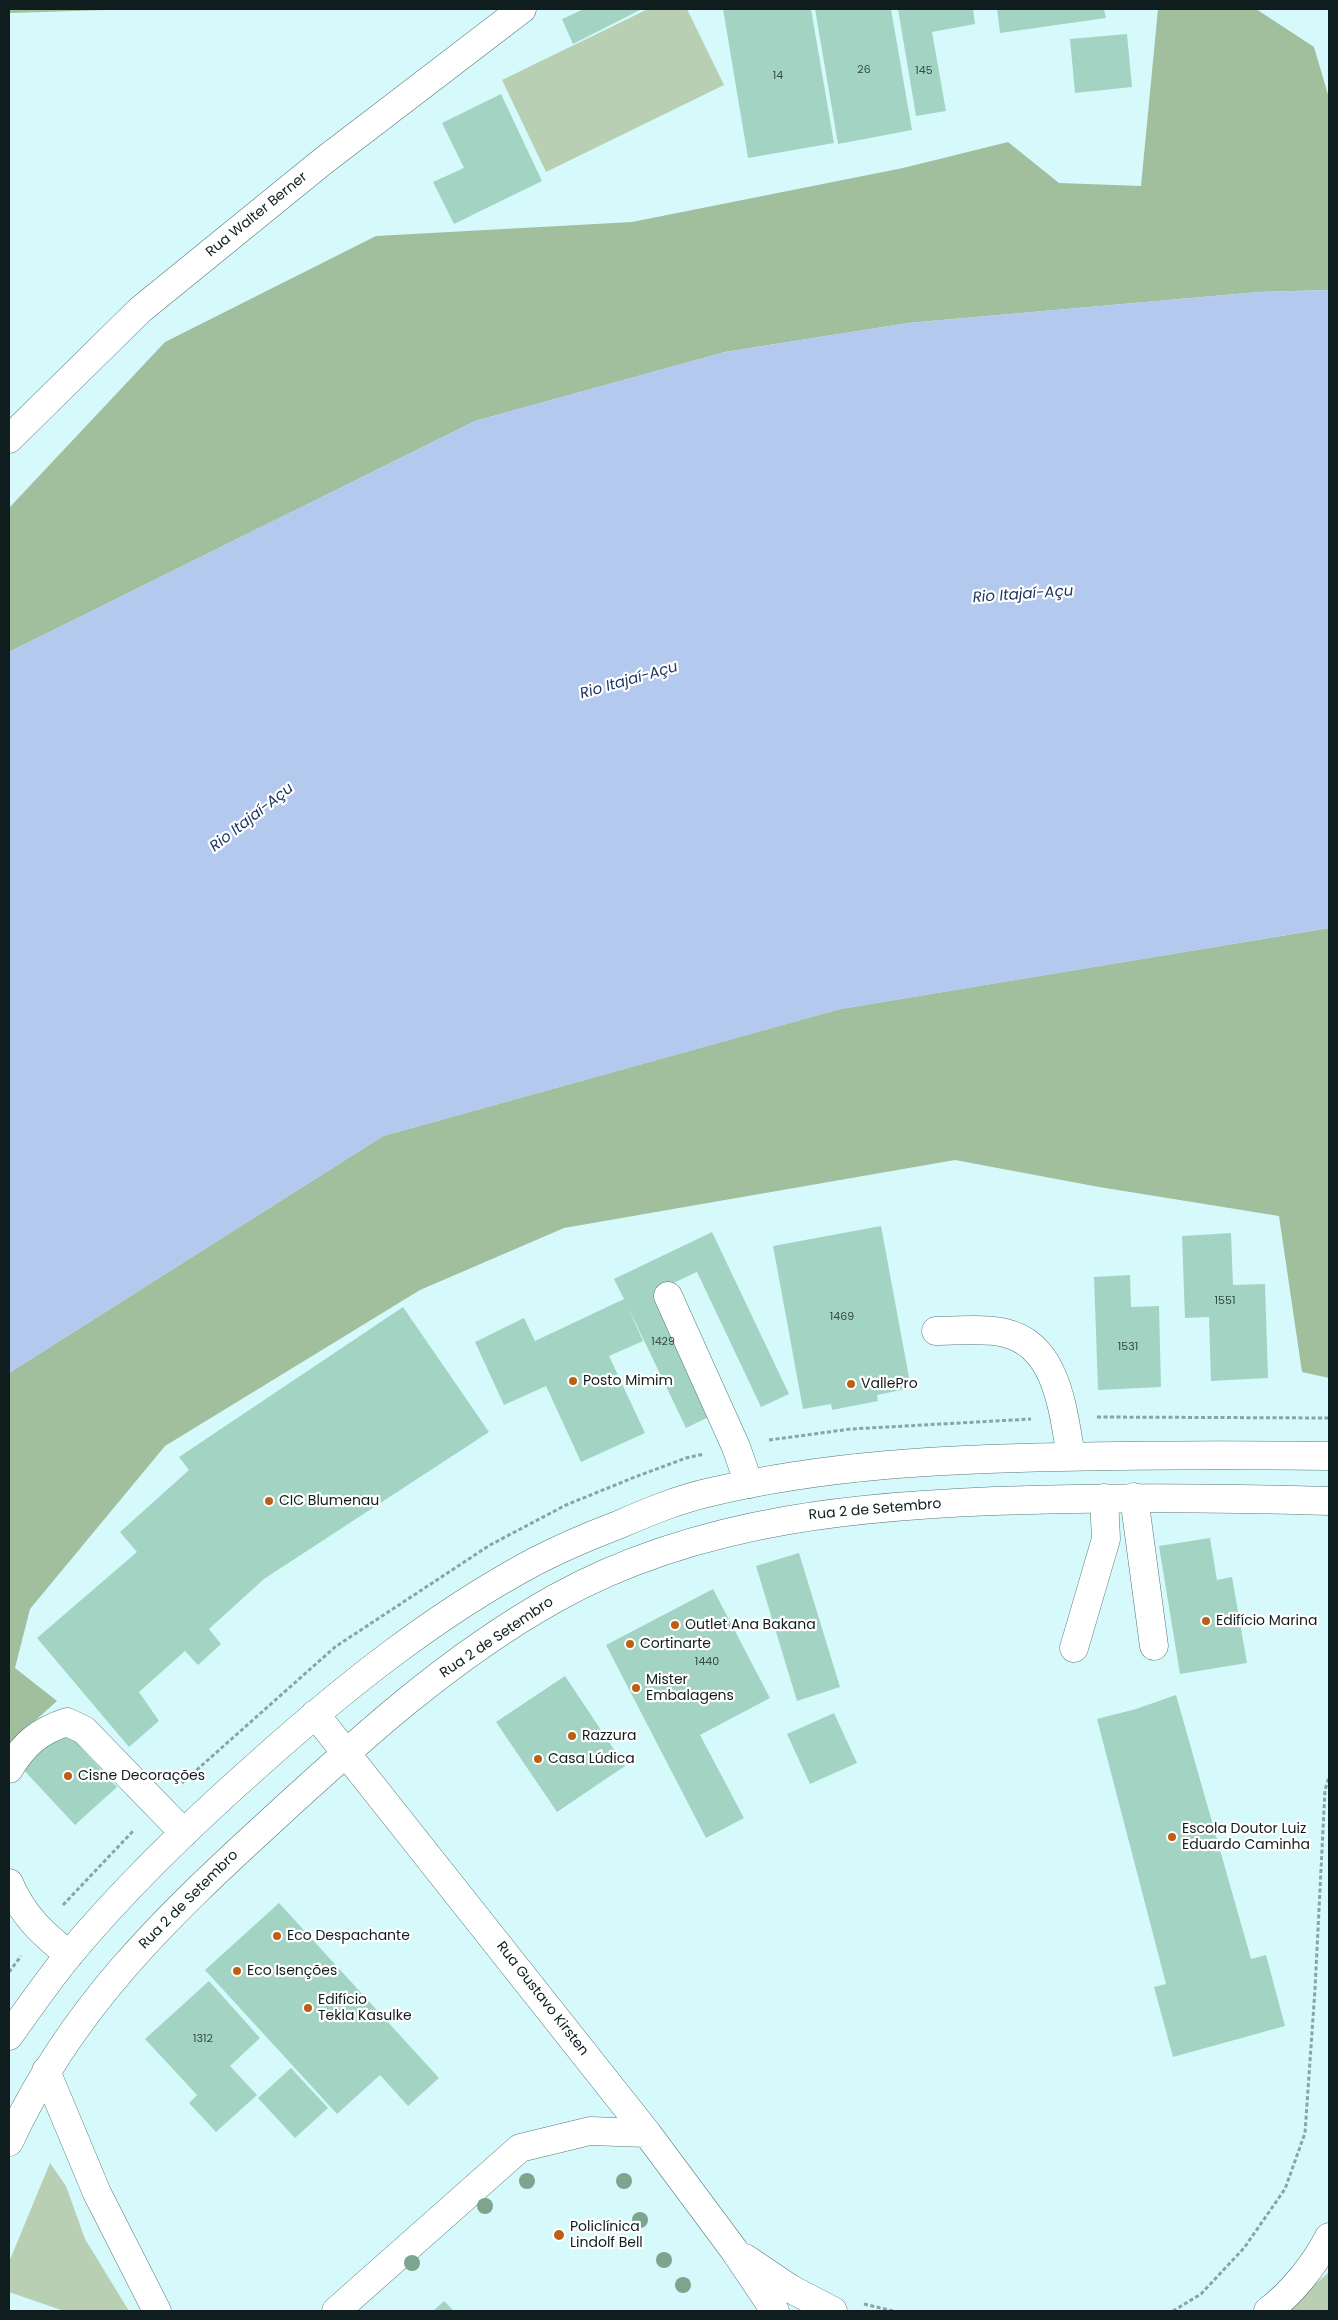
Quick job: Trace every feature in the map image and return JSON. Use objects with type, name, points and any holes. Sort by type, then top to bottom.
[{"type":"main road","name":"Rua Walter Berner","points":[[9,439],[140,310],[322,162],[522,9]]},
{"type":"main road","points":[[668,1296],[736,1447],[749,1484]]},
{"type":"main road","points":[[936,1331],[1004,1332],[1024,1340],[1041,1355],[1055,1382],[1070,1456]]},
{"type":"main road","points":[[9,2036],[69,1956],[184,1833],[315,1714],[359,1677],[498,1582],[536,1561],[648,1512],[708,1492],[773,1479],[855,1467],[988,1458],[1151,1454],[1329,1456]]},
{"type":"main road","points":[[1134,1497],[1154,1646]]},
{"type":"main road","name":"Rua 2 de Setembro","points":[[9,2142],[46,2071],[106,1986],[150,1937],[220,1868],[346,1752],[462,1660],[530,1613],[589,1582],[661,1551],[721,1534],[784,1520],[859,1509],[990,1501],[1134,1497],[1329,1500]]},
{"type":"main road","points":[[1074,1648],[1106,1539],[1104,1498]]},
{"type":"main road","name":"Rua Gustavo Kirsten","points":[[315,1714],[647,2133],[734,2250],[775,2311]]},
{"type":"main road","points":[[9,1769],[22,1749],[47,1728],[67,1722],[84,1730],[184,1833]]},
{"type":"main road","points":[[9,1883],[18,1904],[40,1931],[69,1956]]},
{"type":"main road","points":[[46,2071],[97,2193],[157,2311]]},
{"type":"main road","points":[[336,2311],[520,2148],[590,2131],[647,2133]]},
{"type":"main road","points":[[1268,2311],[1280,2302],[1319,2256],[1329,2237]]},
{"type":"main road","points":[[734,2250],[751,2311]]},
{"type":"main road","points":[[734,2250],[791,2289],[833,2311]]},
{"type":"path","points":[[1173,2311],[1201,2294],[1244,2248],[1285,2189],[1305,2133],[1316,1989],[1325,1790],[1329,1777]]},
{"type":"green space","points":[[9,9],[140,9],[9,13]]},
{"type":"green space","points":[[648,9],[687,9],[724,85],[546,172],[502,80]]},
{"type":"green space","points":[[1158,9],[1256,9],[1314,47],[1329,98],[1329,290],[1259,292],[908,323],[725,352],[475,421],[9,652],[9,508],[165,342],[376,236],[632,222],[903,168],[1008,142],[1059,183],[1141,186]]},
{"type":"green space","points":[[1329,928],[1329,1378],[1302,1372],[1279,1216],[1099,1187],[955,1160],[564,1228],[420,1290],[165,1446],[30,1609],[15,1668],[57,1701],[9,1744],[9,1373],[383,1136],[840,1009]]},
{"type":"green space","points":[[50,2163],[66,2186],[85,2239],[129,2311],[64,2311],[9,2292],[9,2262]]},
{"type":"green space","points":[[1329,2271],[1329,2311],[1285,2311],[1328,2273]]},
{"type":"water","name":"Rio Itajaí-Açu","points":[[1329,290],[1329,928],[841,1009],[383,1136],[9,1373],[9,652],[475,421],[725,352],[908,323],[1259,292]]},
{"type":"building","points":[[584,9],[640,10],[573,44],[562,19]]},
{"type":"building","points":[[723,9],[811,9],[834,143],[748,158]]},
{"type":"building","points":[[815,9],[891,9],[912,130],[838,144]]},
{"type":"building","points":[[898,9],[973,9],[975,24],[932,32],[946,111],[916,116]]},
{"type":"building","points":[[997,9],[1104,9],[1106,18],[1000,33]]},
{"type":"building","points":[[1127,34],[1132,87],[1075,93],[1070,39]]},
{"type":"building","points":[[501,94],[542,181],[454,224],[433,182],[464,168],[442,123]]},
{"type":"building","points":[[881,1226],[911,1388],[877,1395],[878,1401],[832,1410],[831,1404],[803,1409],[773,1246]]},
{"type":"building","points":[[712,1232],[789,1394],[761,1407],[697,1272],[656,1291],[715,1414],[686,1428],[627,1305],[643,1341],[609,1356],[645,1433],[581,1462],[546,1386],[504,1405],[475,1342],[524,1318],[535,1341],[624,1299],[614,1279]]},
{"type":"building","points":[[1231,1233],[1233,1285],[1265,1284],[1268,1378],[1211,1381],[1209,1317],[1185,1318],[1182,1236]]},
{"type":"building","points":[[1130,1275],[1131,1307],[1159,1306],[1161,1387],[1098,1390],[1094,1277]]},
{"type":"building","name":"CIC Blumenau","points":[[403,1307],[489,1432],[264,1579],[209,1629],[221,1644],[198,1665],[185,1651],[139,1692],[159,1721],[129,1747],[37,1638],[137,1552],[120,1532],[189,1470],[179,1457]]},
{"type":"building","name":"Edifício Marina","points":[[1210,1538],[1217,1580],[1232,1577],[1247,1663],[1180,1674],[1159,1546]]},
{"type":"building","points":[[799,1553],[840,1687],[797,1701],[756,1566]]},
{"type":"building","points":[[713,1589],[770,1698],[700,1735],[744,1818],[706,1838],[606,1645]]},
{"type":"building","name":"Razzura","points":[[565,1676],[625,1766],[557,1812],[496,1722]]},
{"type":"building","name":"Escola Doutor Luiz Eduardo Caminha","points":[[1176,1695],[1251,1959],[1266,1955],[1285,2026],[1173,2057],[1154,1987],[1166,1984],[1097,1719],[1136,1709]]},
{"type":"building","points":[[834,1713],[857,1763],[810,1784],[787,1734]]},
{"type":"building","name":"Cisne Decorações","points":[[62,1727],[117,1787],[75,1825],[20,1766]]},
{"type":"building","name":"Edifício Tekla Kasulke","points":[[279,1903],[439,2078],[408,2106],[380,2075],[337,2114],[205,1970]]},
{"type":"building","points":[[209,1981],[260,2038],[230,2066],[257,2095],[216,2132],[189,2103],[197,2095],[145,2039]]},
{"type":"building","points":[[291,2068],[328,2108],[295,2138],[258,2098]]},
{"type":"building","points":[[444,2301],[454,2311],[433,2311]]},
{"type":"place","name":"Posto Mimim","points":[[573,1381]]},
{"type":"place","name":"VallePro","points":[[851,1384]]},
{"type":"place","name":"CIC Blumenau","points":[[269,1501]]},
{"type":"place","name":"Edifício Marina","points":[[1206,1621]]},
{"type":"place","name":"Outlet Ana Bakana","points":[[675,1625]]},
{"type":"place","name":"Cortinarte","points":[[630,1644]]},
{"type":"place","name":"Mister Embalagens","points":[[636,1688]]},
{"type":"place","name":"Razzura","points":[[572,1736]]},
{"type":"place","name":"Casa Lúdica","points":[[538,1759]]},
{"type":"place","name":"Cisne Decorações","points":[[68,1776]]},
{"type":"place","name":"Escola Doutor Luiz Eduardo Caminha","points":[[1172,1837]]},
{"type":"place","name":"Eco Despachante","points":[[277,1936]]},
{"type":"place","name":"Eco Isenções","points":[[237,1971]]},
{"type":"place","name":"Edifício Tekla Kasulke","points":[[308,2008]]},
{"type":"place","name":"Policlínica Lindolf Bell","points":[[559,2235]]}]
